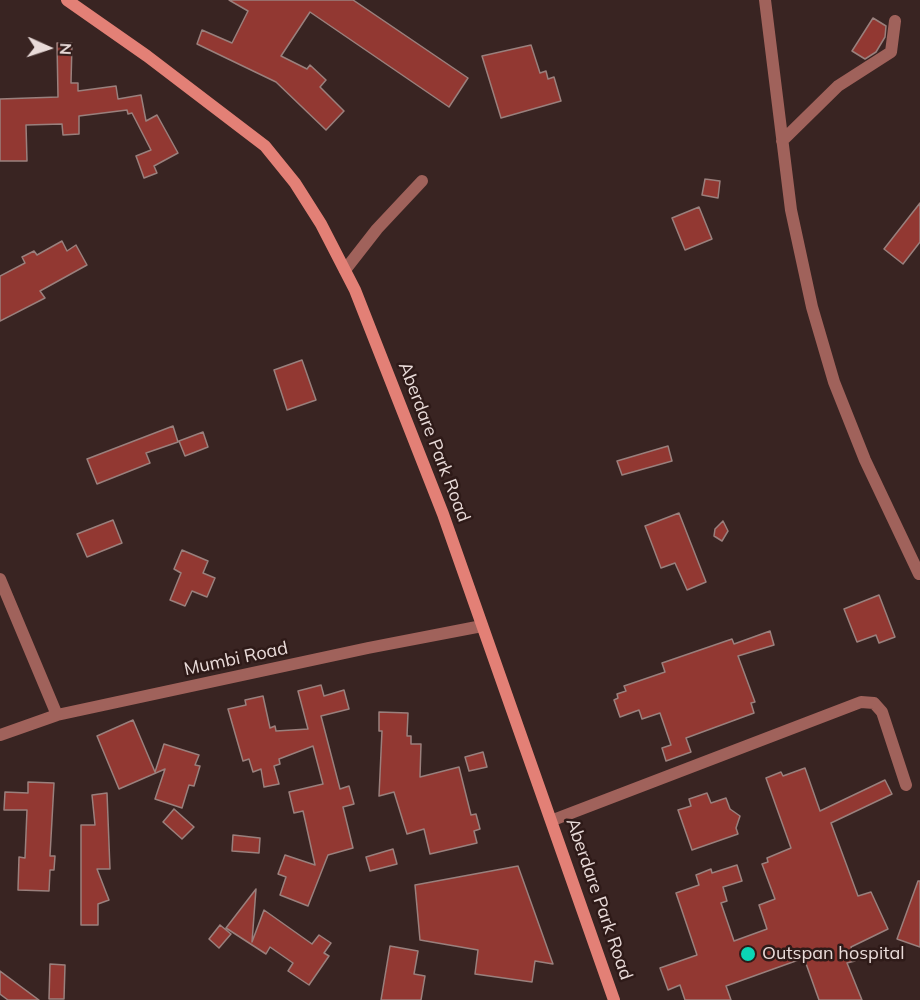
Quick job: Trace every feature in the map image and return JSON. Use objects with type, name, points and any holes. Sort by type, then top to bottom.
[{"type":"street","name":"Aberdare Park Road","points":[[67,0],[147,56],[265,146],[295,183],[345,270],[388,370],[553,820],[614,1000]]},
{"type":"street","points":[[765,0],[791,210],[812,307],[834,382],[865,460],[920,574]]},
{"type":"street","points":[[782,141],[838,87],[891,52],[895,21]]},
{"type":"street","points":[[345,270],[377,229],[422,181]]},
{"type":"street","points":[[0,579],[57,715]]},
{"type":"street","name":"Mumbi Road","points":[[0,735],[57,715],[482,626]]},
{"type":"street","points":[[553,820],[861,702],[874,703],[882,712],[906,785]]},
{"type":"building","points":[[229,0],[353,0],[468,78],[449,107],[310,12],[281,56],[307,69],[310,65],[326,80],[320,87],[344,111],[326,130],[276,82],[197,44],[202,30],[232,43],[248,11]]},
{"type":"building","points":[[873,18],[886,26],[885,37],[876,52],[865,59],[852,51]]},
{"type":"building","points":[[57,43],[72,43],[71,83],[78,83],[78,91],[116,86],[118,99],[141,95],[146,121],[157,115],[178,153],[154,166],[157,173],[144,178],[136,156],[151,150],[132,113],[128,114],[127,110],[79,116],[79,134],[63,135],[62,124],[26,125],[27,161],[0,161],[0,99],[58,97]]},
{"type":"building","points":[[531,45],[540,73],[546,71],[548,79],[554,77],[561,101],[501,118],[482,56]]},
{"type":"building","points":[[705,179],[720,181],[718,198],[702,195]]},
{"type":"building","points":[[920,203],[920,242],[903,264],[884,249]]},
{"type":"building","points":[[699,207],[712,239],[685,250],[672,218]]},
{"type":"building","points":[[62,241],[67,251],[76,245],[87,265],[40,291],[45,298],[0,321],[0,276],[25,263],[22,257],[34,251],[37,255]]},
{"type":"building","points":[[302,360],[316,400],[287,410],[274,370]]},
{"type":"building","points":[[173,426],[178,442],[146,453],[150,463],[97,484],[87,459]]},
{"type":"building","points":[[203,432],[208,447],[185,456],[179,441]]},
{"type":"building","points":[[668,446],[672,461],[622,475],[617,461]]},
{"type":"building","points":[[679,513],[706,582],[687,590],[675,563],[661,568],[645,526]]},
{"type":"building","points":[[113,520],[122,543],[87,557],[77,534]]},
{"type":"building","points":[[723,521],[728,531],[722,541],[714,536],[715,529]]},
{"type":"building","points":[[182,550],[208,561],[203,573],[215,578],[207,597],[192,591],[185,606],[170,600],[181,573],[174,569]]},
{"type":"building","points":[[879,595],[895,637],[879,643],[876,635],[857,642],[844,609]]},
{"type":"building","points":[[770,631],[774,645],[738,656],[755,702],[751,703],[754,713],[686,738],[691,752],[666,761],[662,748],[671,745],[660,713],[642,719],[639,710],[620,717],[614,700],[618,698],[617,694],[626,691],[624,686],[665,672],[662,663],[732,639],[734,644]]},
{"type":"building","points":[[321,685],[324,696],[344,690],[349,709],[321,716],[340,789],[349,786],[354,804],[343,807],[353,848],[328,855],[308,906],[280,895],[286,877],[278,874],[285,855],[315,865],[303,811],[294,813],[289,792],[323,784],[313,746],[279,759],[280,764],[274,766],[279,784],[264,787],[261,769],[253,772],[249,759],[243,761],[228,709],[246,705],[245,700],[263,696],[270,728],[275,726],[276,731],[308,729],[298,691]]},
{"type":"building","points":[[379,712],[408,713],[407,736],[411,736],[411,744],[421,744],[420,777],[459,767],[471,815],[476,814],[480,829],[474,831],[477,843],[430,854],[424,829],[407,834],[394,792],[379,796],[382,731],[379,731]]},
{"type":"building","points":[[133,720],[155,772],[164,744],[199,755],[195,765],[200,766],[194,786],[189,785],[182,808],[155,799],[165,769],[119,789],[97,736]]},
{"type":"building","points":[[483,752],[487,767],[469,771],[465,757]]},
{"type":"building","points":[[805,768],[820,811],[885,780],[892,794],[831,823],[858,896],[871,892],[888,929],[851,947],[855,961],[847,963],[862,1000],[819,1000],[804,958],[726,986],[731,1000],[685,1000],[680,985],[668,990],[660,968],[697,955],[676,893],[699,885],[696,875],[711,869],[712,873],[737,865],[742,881],[723,887],[727,901],[721,903],[734,941],[767,929],[759,905],[775,899],[762,864],[768,862],[767,858],[791,848],[766,778],[781,772],[783,776]]},
{"type":"building","points":[[28,782],[54,783],[50,856],[55,856],[54,870],[50,870],[49,891],[18,890],[19,857],[25,858],[27,810],[4,810],[5,792],[28,793]]},
{"type":"building","points":[[107,793],[110,869],[97,869],[109,900],[98,904],[98,925],[81,925],[81,825],[95,825],[92,795]]},
{"type":"building","points":[[707,793],[711,803],[726,798],[730,809],[740,816],[736,828],[738,834],[692,850],[678,810],[691,806],[689,799]]},
{"type":"building","points":[[174,809],[194,827],[182,839],[163,822]]},
{"type":"building","points":[[233,835],[260,838],[259,853],[232,851]]},
{"type":"building","points":[[393,849],[397,864],[370,871],[366,857]]},
{"type":"building","points":[[518,866],[553,964],[535,961],[532,982],[475,974],[478,950],[420,940],[415,885]]},
{"type":"building","points":[[918,881],[920,881],[920,947],[897,939]]},
{"type":"building","points":[[256,889],[252,942],[264,910],[312,944],[319,935],[331,943],[324,953],[329,956],[309,985],[288,971],[293,963],[270,947],[266,954],[226,928]]},
{"type":"building","points":[[220,925],[231,934],[219,948],[209,939]]},
{"type":"building","points":[[390,946],[418,951],[414,974],[425,976],[421,1000],[381,1000]]},
{"type":"building","points":[[50,964],[65,965],[64,999],[49,999]]},
{"type":"building","points":[[0,971],[39,1000],[8,1000],[0,994]]},
{"type":"place","name":"Outspan hospital","points":[[748,954]]}]
